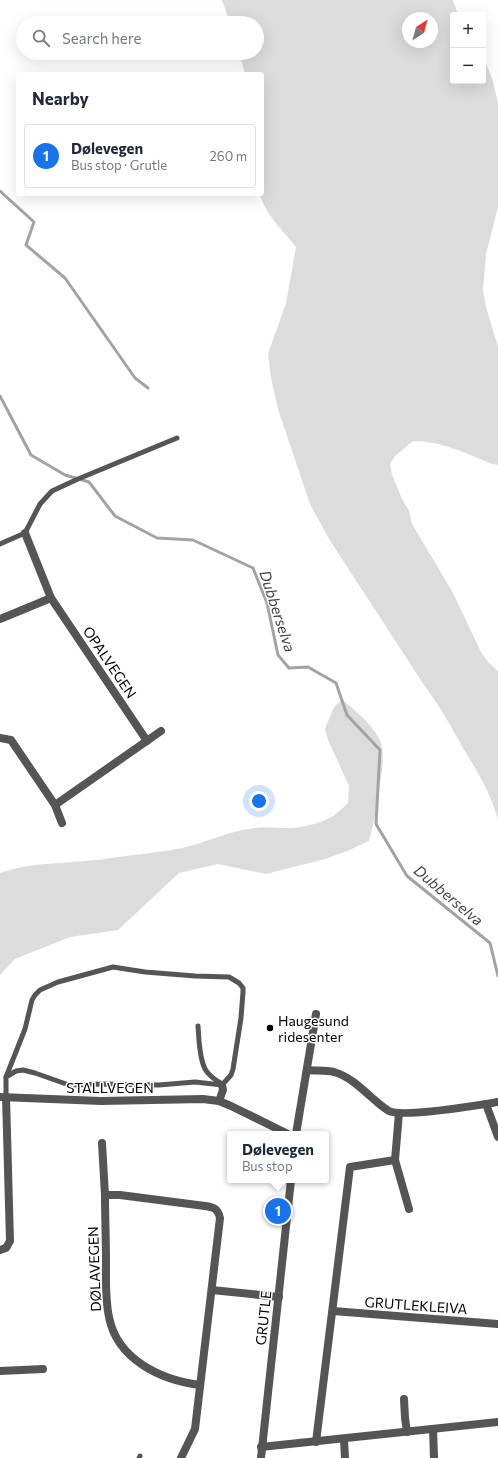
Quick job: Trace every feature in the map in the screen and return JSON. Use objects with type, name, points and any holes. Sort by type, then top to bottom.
[{"type":"street","name":"OPALVEGEN","points":[[25,533],[51,598],[147,741]]},
{"type":"street","points":[[0,620],[51,598]]},
{"type":"street","points":[[55,805],[161,731]]},
{"type":"street","points":[[0,738],[11,740],[55,805],[62,823]]},
{"type":"street","points":[[297,1131],[316,1014]]},
{"type":"street","points":[[307,1070],[333,1072],[347,1078],[358,1085],[382,1107],[399,1113],[498,1102]]},
{"type":"street","points":[[219,1101],[223,1090],[222,1085]]},
{"type":"street","points":[[0,1250],[6,1248],[10,1241],[4,1181],[3,1097]]},
{"type":"street","name":"STALLVEGEN","points":[[3,1097],[101,1101],[203,1099],[219,1101],[282,1131]]},
{"type":"street","points":[[486,1104],[498,1137]]},
{"type":"street","points":[[399,1113],[395,1160],[410,1209]]},
{"type":"street","name":"DØLAVEGEN","points":[[102,1143],[105,1195],[106,1298],[113,1330],[120,1344],[141,1364],[184,1383],[200,1385]]},
{"type":"street","points":[[316,1442],[350,1167],[395,1160]]},
{"type":"street","name":"GRUTLE","points":[[261,1458],[291,1183]]},
{"type":"street","points":[[105,1195],[120,1195],[213,1207],[218,1210],[220,1218],[195,1429],[181,1458]]},
{"type":"street","points":[[212,1290],[279,1296]]},
{"type":"street","name":"GRUTLEKLEIVA","points":[[332,1311],[498,1324]]},
{"type":"street","points":[[0,1371],[43,1369]]},
{"type":"street","points":[[404,1399],[407,1432]]},
{"type":"street","points":[[261,1447],[344,1440],[498,1422]]},
{"type":"street","points":[[433,1429],[434,1458]]},
{"type":"street","points":[[344,1440],[345,1458]]},
{"type":"lane","points":[[0,544],[25,533],[40,504],[52,491],[177,438]]},
{"type":"lane","points":[[3,1097],[6,1077],[25,1029],[32,1000],[35,995],[40,990],[58,982],[113,967],[145,972],[200,977],[229,977],[239,983],[243,988],[243,992],[236,1048],[231,1075],[222,1085]]},
{"type":"lane","points":[[198,1026],[199,1039],[206,1070],[212,1078],[222,1085]]},
{"type":"lane","points":[[6,1077],[16,1071],[23,1070],[69,1086],[104,1084],[159,1085],[195,1082],[222,1085]]},
{"type":"shaded area","points":[[222,0],[453,0],[457,12],[450,12],[450,84],[486,84],[486,64],[493,81],[498,103],[498,207],[486,254],[483,290],[486,307],[498,347],[498,465],[443,445],[413,441],[395,456],[390,464],[392,475],[402,499],[409,511],[412,524],[452,591],[481,652],[489,663],[498,671],[498,820],[492,801],[483,782],[435,700],[329,539],[310,504],[278,409],[271,378],[268,354],[286,303],[296,247],[270,216],[262,202],[260,196],[264,196],[264,72],[244,72],[241,60],[264,60],[264,16],[228,16]]},
{"type":"shaded area","points":[[342,700],[360,715],[371,727],[380,740],[383,751],[377,805],[369,841],[325,859],[266,874],[218,864],[179,873],[118,930],[70,937],[15,959],[0,975],[0,873],[26,866],[92,861],[173,850],[249,829],[301,827],[321,822],[338,812],[348,803],[349,786],[328,740],[325,729],[334,707]]},
{"type":"waterway","points":[[0,191],[34,222],[26,245],[65,278],[135,378],[148,388]]},
{"type":"waterway","name":"Dubberselva","points":[[0,396],[31,455],[65,475],[89,482],[115,516],[157,538],[193,540],[253,568],[267,603],[278,655],[289,668],[308,667],[336,683],[347,715],[380,750],[376,824],[407,876],[490,943],[498,976]]},
{"type":"place","name":"Haugesund ridesenter","points":[[270,1028]]},
{"type":"place","name":"Dølevegen","points":[[278,1211]]}]
